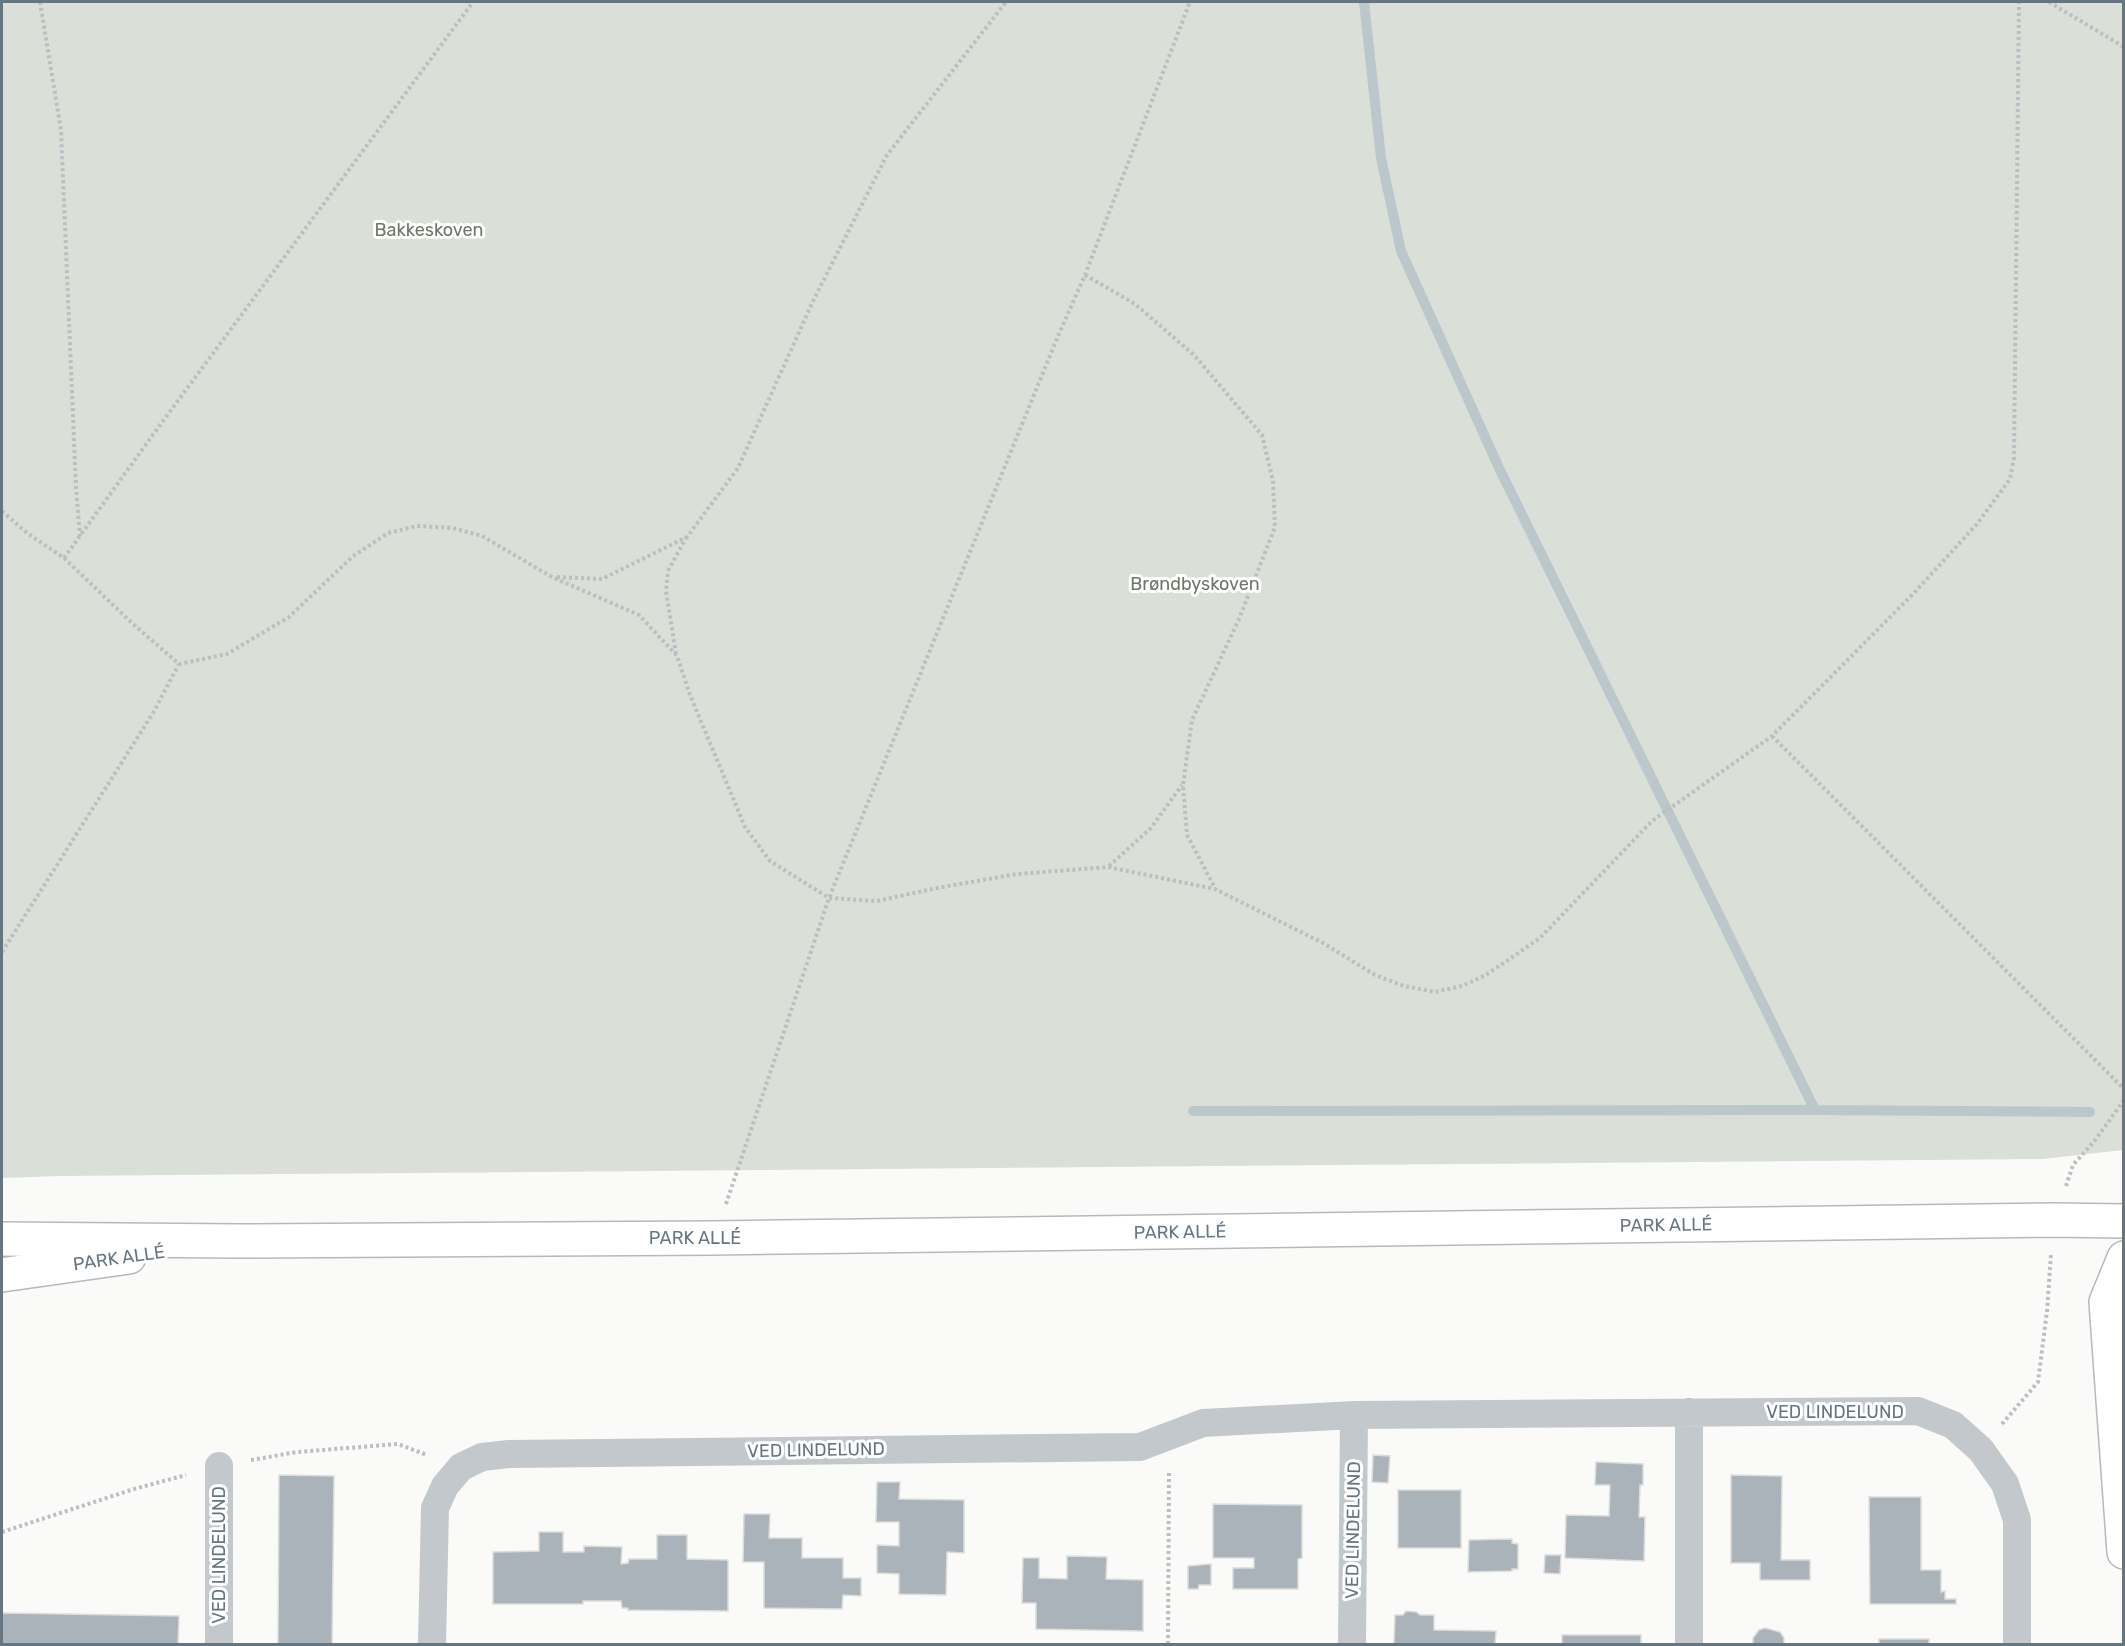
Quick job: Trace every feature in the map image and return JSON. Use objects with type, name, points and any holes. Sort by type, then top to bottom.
[{"type":"street","name":"PARK ALLÉ","points":[[2,1239],[237,1241],[714,1238],[2053,1220],[2124,1221]]},
{"type":"street","name":"PARK ALLÉ","points":[[2,1275],[237,1241]]},
{"type":"street","points":[[2124,1258],[2106,1302],[2124,1552]]},
{"type":"street","name":"VED LINDELUND","points":[[432,1644],[435,1509],[446,1486],[461,1467],[482,1457],[581,1453],[1140,1447],[1203,1423],[1354,1415],[1918,1411],[1953,1425],[1981,1450],[2006,1484],[2017,1520],[2017,1644]]},
{"type":"street","points":[[1689,1412],[1689,1644]]},
{"type":"street","name":"VED LINDELUND","points":[[1352,1644],[1354,1415]]},
{"type":"street","name":"VED LINDELUND","points":[[219,1466],[219,1644]]},
{"type":"path","points":[[40,2],[61,130],[75,476],[80,536]]},
{"type":"path","points":[[64,558],[473,2]]},
{"type":"path","points":[[1006,2],[887,155],[813,301],[738,468],[687,537],[668,571],[666,591],[677,656],[698,716],[745,827],[770,861],[829,898],[877,901],[1017,874],[1108,867],[1215,889],[1323,943],[1375,975],[1404,986],[1435,992],[1462,986],[1486,975],[1540,938],[1652,821],[1772,736],[1914,593],[1977,524],[2010,479],[2014,458],[2019,2]]},
{"type":"path","points":[[714,1238],[829,898],[1085,275],[1190,2]]},
{"type":"path","points":[[2049,2],[2124,47]]},
{"type":"path","points":[[1085,275],[1135,304],[1194,355],[1262,435],[1273,480],[1275,526],[1239,619],[1192,720],[1182,785],[1187,834],[1215,889]]},
{"type":"path","points":[[2,511],[27,533],[64,558],[179,664]]},
{"type":"path","points":[[179,664],[227,654],[289,617],[352,557],[388,533],[417,526],[453,528],[482,536],[552,577],[639,615],[677,656]]},
{"type":"path","points":[[552,577],[602,579],[687,537]]},
{"type":"path","points":[[2,952],[153,713],[179,664]]},
{"type":"path","points":[[1772,736],[2124,1089]]},
{"type":"path","points":[[1108,867],[1151,828],[1182,785]]},
{"type":"path","points":[[1981,1450],[2038,1382],[2047,1311],[2053,1220],[2073,1166],[2124,1100]]},
{"type":"path","points":[[1168,1644],[1169,1436]]},
{"type":"green space","name":"Brøndbyskoven","points":[[2,2],[2123,2],[2123,1150],[2043,1159],[2,1178]]},
{"type":"building","points":[[1373,1455],[1390,1456],[1388,1483],[1372,1482]]},
{"type":"building","points":[[1596,1462],[1643,1464],[1639,1517],[1645,1517],[1644,1561],[1565,1558],[1566,1515],[1609,1516],[1610,1485],[1595,1485]]},
{"type":"building","points":[[279,1475],[334,1476],[332,1644],[278,1644]]},
{"type":"building","points":[[1731,1475],[1782,1476],[1781,1560],[1810,1560],[1810,1580],[1760,1580],[1760,1563],[1731,1563]]},
{"type":"building","points":[[877,1482],[900,1482],[899,1499],[964,1500],[964,1553],[947,1552],[946,1595],[899,1594],[899,1574],[877,1573],[877,1545],[899,1546],[899,1522],[876,1522]]},
{"type":"building","points":[[1398,1490],[1461,1490],[1461,1548],[1398,1548]]},
{"type":"building","points":[[1869,1497],[1921,1497],[1921,1570],[1941,1570],[1941,1592],[1945,1591],[1945,1599],[1956,1599],[1956,1604],[1870,1604]]},
{"type":"building","points":[[1213,1504],[1302,1505],[1302,1558],[1298,1559],[1298,1589],[1233,1589],[1233,1568],[1254,1568],[1254,1558],[1213,1558]]},
{"type":"building","points":[[744,1514],[770,1514],[769,1538],[802,1538],[802,1558],[843,1558],[843,1578],[861,1578],[861,1596],[843,1595],[842,1609],[764,1608],[764,1562],[743,1562]]},
{"type":"building","points":[[539,1532],[563,1532],[563,1552],[584,1552],[584,1546],[622,1547],[621,1564],[628,1563],[629,1559],[657,1559],[657,1535],[687,1535],[687,1559],[728,1560],[728,1611],[628,1610],[628,1608],[622,1608],[621,1601],[583,1601],[583,1604],[493,1604],[493,1552],[539,1551]]},
{"type":"building","points":[[1512,1539],[1512,1543],[1518,1544],[1518,1569],[1468,1572],[1469,1540]]},
{"type":"building","points":[[1545,1555],[1561,1555],[1560,1574],[1544,1573]]},
{"type":"building","points":[[1067,1556],[1107,1557],[1106,1579],[1143,1580],[1143,1631],[1036,1629],[1036,1603],[1022,1603],[1023,1558],[1039,1558],[1039,1578],[1067,1579]]},
{"type":"building","points":[[1211,1564],[1211,1585],[1199,1585],[1198,1589],[1188,1589],[1188,1566]]},
{"type":"building","points":[[1406,1611],[1420,1615],[1434,1615],[1434,1630],[1496,1631],[1495,1644],[1394,1644],[1395,1615],[1403,1615]]},
{"type":"building","points":[[2,1613],[179,1616],[178,1644],[2,1644]]},
{"type":"building","points":[[1765,1628],[1780,1632],[1784,1638],[1784,1644],[1753,1644],[1753,1638],[1759,1630]]},
{"type":"building","points":[[1562,1635],[1641,1635],[1641,1644],[1562,1644]]},
{"type":"building","points":[[1879,1639],[1929,1639],[1929,1644],[1879,1644]]},
{"type":"waterway","points":[[1364,2],[1381,158],[1401,251],[1500,470],[1815,1110]]},
{"type":"waterway","points":[[1193,1111],[2090,1112]]},
{"type":"park label","name":"Bakkeskoven","points":[[429,230]]}]
